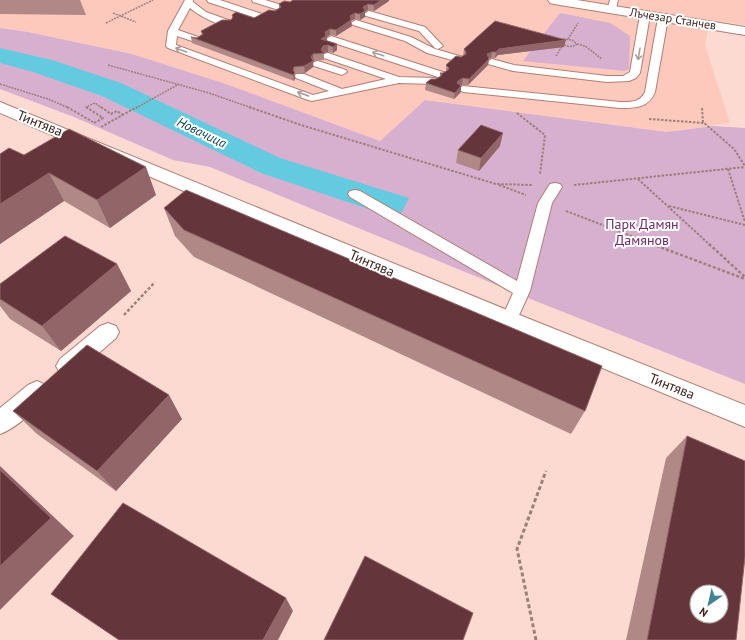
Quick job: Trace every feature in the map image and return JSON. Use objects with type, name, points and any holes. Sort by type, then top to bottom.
[{"type":"street","name":"Лъчезар Станчев","points":[[554,0],[613,5],[663,21],[745,31]]},
{"type":"street","name":"Тинтява","points":[[0,107],[75,137],[192,188],[509,320],[745,416]]},
{"type":"street","points":[[54,149],[75,137]]},
{"type":"street","points":[[0,423],[108,332]]},
{"type":"lane","points":[[211,0],[259,16]]},
{"type":"lane","points":[[234,0],[283,8]]},
{"type":"lane","points":[[256,0],[283,8]]},
{"type":"lane","points":[[277,0],[283,8]]},
{"type":"lane","points":[[189,1],[173,31],[171,46],[312,98],[399,80],[438,78],[415,66],[331,40]]},
{"type":"lane","points":[[189,1],[187,14],[195,21],[218,29]]},
{"type":"lane","points":[[189,1],[203,14],[228,23]]},
{"type":"lane","points":[[489,64],[608,79],[621,79],[632,76],[637,68],[645,15]]},
{"type":"lane","points":[[178,20],[183,26],[207,35]]},
{"type":"lane","points":[[650,92],[636,97],[626,98],[466,86],[509,94],[630,105],[643,102],[648,98],[650,92],[663,21]]},
{"type":"lane","points":[[355,23],[416,34],[435,48]]},
{"type":"lane","points":[[355,23],[401,45],[435,48],[462,56]]},
{"type":"lane","points":[[355,23],[395,50],[415,66]]},
{"type":"lane","points":[[173,31],[198,40]]},
{"type":"lane","points":[[328,56],[399,80]]},
{"type":"lane","points":[[318,64],[378,84]]},
{"type":"lane","points":[[341,92],[304,73],[358,88]]},
{"type":"lane","points":[[509,320],[522,290],[545,203],[555,187]]},
{"type":"lane","points":[[355,194],[522,290]]},
{"type":"path","points":[[106,23],[153,0]]},
{"type":"path","points":[[113,13],[136,22]]},
{"type":"path","points":[[570,39],[576,41],[576,45],[568,46],[561,42],[563,40],[570,39]]},
{"type":"path","points":[[108,64],[209,92],[302,125],[496,184],[745,278]]},
{"type":"path","points":[[0,84],[79,112],[94,123],[103,118],[86,107],[95,103],[111,114],[117,111],[123,115]]},
{"type":"path","points":[[96,130],[179,84]]},
{"type":"path","points":[[509,94],[507,105],[545,135],[538,186]]},
{"type":"path","points":[[496,184],[555,187],[745,166],[734,149],[703,122],[702,108]]},
{"type":"path","points":[[728,169],[745,224]]},
{"type":"path","points":[[638,178],[745,278]]},
{"type":"path","points":[[668,206],[745,224]]},
{"type":"path","points":[[127,311],[155,282]]},
{"type":"path","points":[[536,640],[517,549],[546,471]]},
{"type":"shaded area","points":[[0,0],[745,0],[745,25],[710,20],[705,45],[730,123],[668,132],[425,100],[380,141],[226,84],[132,54],[28,32],[0,28]]},
{"type":"green space","points":[[560,13],[610,23],[630,36],[629,69],[625,71],[523,61]]},
{"type":"green space","name":"Парк Дамян Дамянов","points":[[0,28],[28,32],[132,54],[226,84],[380,141],[425,100],[667,132],[713,126],[745,128],[745,384],[538,302],[210,167],[173,160],[74,117],[0,89]]},
{"type":"water","name":"Новачица","points":[[0,48],[52,60],[121,83],[280,158],[409,198],[398,219],[261,173],[102,96],[33,72],[0,63]]},
{"type":"building","points":[[293,0],[381,0],[374,5],[368,4],[363,7],[365,11],[360,14],[355,13],[350,16],[351,20],[336,30],[330,29],[325,32],[326,36],[321,39],[337,44],[333,47],[328,45],[323,46],[321,50],[324,53],[313,54],[311,57],[313,61],[304,66],[294,67],[293,70],[295,73],[293,75],[191,37],[197,38],[203,34],[201,31],[222,20],[231,20],[233,17],[232,15],[236,12],[254,18],[269,10],[275,11],[281,7],[279,4],[284,1],[290,2]]},
{"type":"building","points":[[495,21],[566,40],[499,49],[496,52],[487,54],[489,59],[469,79],[463,78],[458,81],[457,83],[461,86],[455,93],[426,83],[431,79],[436,79],[441,76],[442,74],[440,73],[448,70],[449,68],[446,65],[456,56],[461,57],[466,54],[464,49]]},
{"type":"building","points":[[481,125],[503,133],[481,158],[458,150]]},
{"type":"building","points":[[69,129],[146,167],[97,200],[49,173],[0,204],[0,154],[9,148],[24,155]]},
{"type":"building","points":[[186,190],[602,366],[585,411],[184,230],[164,208]]},
{"type":"building","points":[[65,236],[117,264],[42,326],[0,299],[0,284]]},
{"type":"building","points":[[87,345],[169,395],[97,471],[13,411]]},
{"type":"building","points":[[687,436],[745,461],[745,557],[736,640],[647,640]]},
{"type":"building","points":[[0,470],[51,518],[0,566]]},
{"type":"building","points":[[123,503],[286,598],[263,640],[119,640],[51,594]]},
{"type":"building","points":[[365,556],[473,613],[463,640],[324,640]]}]
